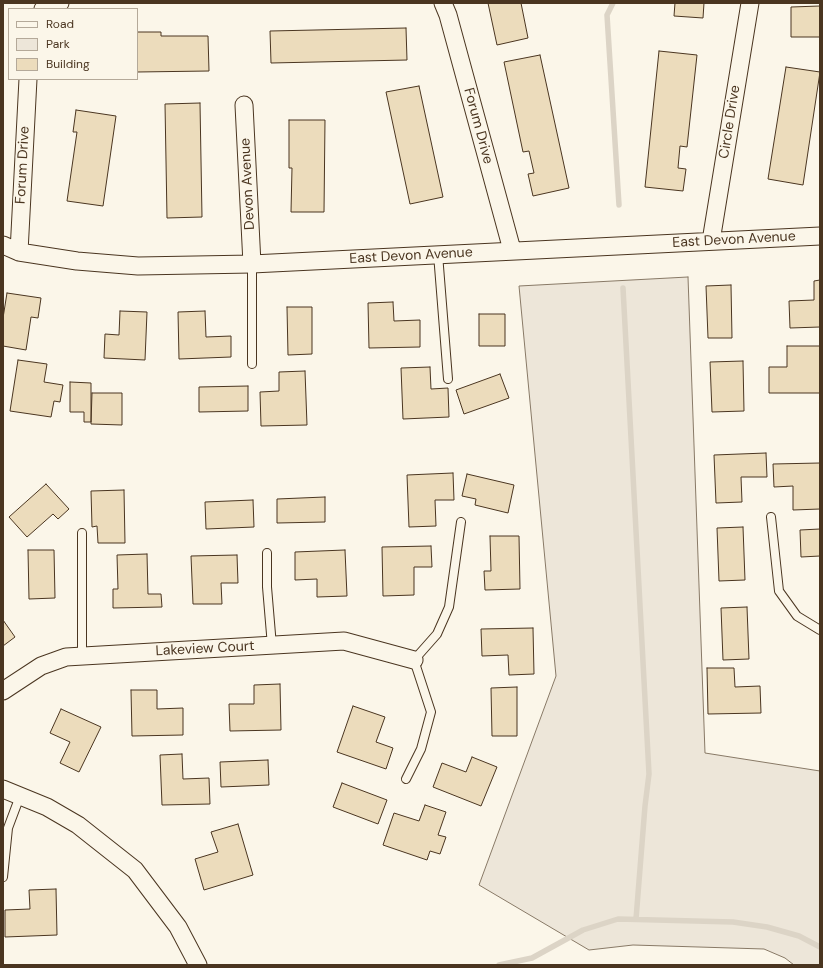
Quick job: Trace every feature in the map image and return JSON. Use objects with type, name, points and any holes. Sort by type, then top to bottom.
[{"type":"street","points":[[46,8],[60,3]]},
{"type":"street","name":"Forum Drive","points":[[443,3],[448,15],[512,250]]},
{"type":"street","name":"Circle Drive","points":[[711,241],[750,3]]},
{"type":"street","name":"Forum Drive","points":[[19,252],[28,80]]},
{"type":"street","name":"Devon Avenue","points":[[244,105],[252,264]]},
{"type":"street","name":"East Devon Avenue","points":[[3,246],[19,252],[77,261],[138,266],[252,264],[820,236]]},
{"type":"street","name":"Lakeview Court","points":[[3,691],[42,666],[66,657],[344,642],[414,660]]},
{"type":"street","points":[[3,789],[47,807],[78,825],[135,870],[178,927],[198,965]]},
{"type":"lane","points":[[438,254],[448,379]]},
{"type":"lane","points":[[252,264],[252,364]]},
{"type":"lane","points":[[771,517],[779,591],[797,616],[820,630]]},
{"type":"lane","points":[[406,779],[421,749],[431,712],[414,660],[437,634],[449,607],[461,522]]},
{"type":"lane","points":[[82,533],[82,656]]},
{"type":"lane","points":[[267,553],[267,587],[272,646]]},
{"type":"lane","points":[[3,877],[8,828],[20,796]]},
{"type":"green space","points":[[688,277],[705,753],[820,771],[820,965],[794,965],[785,958],[764,949],[633,945],[589,950],[479,885],[556,676],[519,286]]},
{"type":"building","points":[[488,3],[521,3],[528,38],[497,45]]},
{"type":"building","points":[[675,3],[704,3],[703,18],[674,16]]},
{"type":"building","points":[[820,6],[820,37],[791,37],[791,7]]},
{"type":"building","points":[[406,28],[407,60],[271,63],[270,31]]},
{"type":"building","points":[[138,32],[161,32],[161,36],[208,36],[209,71],[138,72]]},
{"type":"building","points":[[659,51],[697,55],[687,147],[680,146],[678,168],[686,169],[683,191],[645,187]]},
{"type":"building","points":[[540,55],[569,188],[533,196],[528,174],[534,173],[529,151],[523,152],[504,62]]},
{"type":"building","points":[[786,67],[820,72],[803,185],[768,179]]},
{"type":"building","points":[[419,86],[443,197],[410,204],[386,92]]},
{"type":"building","points":[[200,103],[202,217],[167,218],[165,104]]},
{"type":"building","points":[[76,110],[116,116],[103,206],[67,201],[77,132],[73,132]]},
{"type":"building","points":[[289,120],[325,120],[324,212],[291,212],[292,168],[289,168]]},
{"type":"building","points":[[820,280],[820,327],[790,328],[789,301],[814,300],[814,281]]},
{"type":"building","points":[[731,285],[732,338],[708,338],[706,286]]},
{"type":"building","points":[[7,293],[41,298],[38,318],[31,317],[26,350],[3,346],[3,318]]},
{"type":"building","points":[[393,302],[394,321],[420,320],[420,347],[369,348],[368,303]]},
{"type":"building","points":[[287,307],[312,307],[312,354],[288,355]]},
{"type":"building","points":[[120,311],[147,312],[145,360],[104,358],[105,334],[119,335]]},
{"type":"building","points":[[205,311],[206,337],[231,336],[231,357],[179,359],[178,312]]},
{"type":"building","points":[[479,314],[505,314],[505,346],[479,346]]},
{"type":"building","points":[[787,346],[820,346],[820,393],[769,393],[769,367],[787,367]]},
{"type":"building","points":[[18,360],[47,364],[44,382],[63,385],[60,402],[54,401],[51,417],[10,411]]},
{"type":"building","points":[[743,361],[744,411],[712,412],[710,362]]},
{"type":"building","points":[[430,367],[431,389],[448,388],[449,417],[403,419],[401,368]]},
{"type":"building","points":[[305,371],[307,425],[261,426],[260,392],[279,391],[279,372]]},
{"type":"building","points":[[500,374],[509,398],[464,414],[456,390]]},
{"type":"building","points":[[70,382],[91,383],[91,422],[84,422],[84,412],[70,412]]},
{"type":"building","points":[[248,386],[248,411],[199,412],[199,387]]},
{"type":"building","points":[[92,393],[122,393],[122,425],[91,424]]},
{"type":"building","points":[[766,453],[767,477],[741,477],[742,502],[716,503],[714,455]]},
{"type":"building","points":[[820,463],[820,509],[793,510],[793,486],[774,487],[773,464]]},
{"type":"building","points":[[453,473],[454,500],[435,500],[436,526],[409,527],[407,475]]},
{"type":"building","points":[[467,474],[514,485],[508,513],[475,505],[476,499],[462,496]]},
{"type":"building","points":[[46,484],[69,509],[58,519],[53,514],[27,537],[9,517]]},
{"type":"building","points":[[124,490],[125,543],[98,543],[97,526],[92,527],[91,491]]},
{"type":"building","points":[[325,497],[325,522],[277,523],[277,499]]},
{"type":"building","points":[[253,500],[254,527],[206,529],[205,502]]},
{"type":"building","points":[[743,527],[745,580],[719,581],[717,528]]},
{"type":"building","points":[[820,529],[820,556],[801,557],[800,530]]},
{"type":"building","points":[[490,536],[519,536],[520,589],[485,590],[484,571],[491,571]]},
{"type":"building","points":[[431,546],[432,567],[414,567],[414,595],[383,596],[382,547]]},
{"type":"building","points":[[28,550],[54,550],[55,598],[29,599]]},
{"type":"building","points":[[345,550],[347,596],[317,597],[317,579],[295,580],[295,552]]},
{"type":"building","points":[[147,554],[148,594],[161,594],[162,607],[113,608],[113,589],[118,589],[117,555]]},
{"type":"building","points":[[237,555],[238,583],[221,583],[222,604],[193,604],[191,556]]},
{"type":"building","points":[[747,607],[749,659],[723,660],[721,608]]},
{"type":"building","points":[[3,620],[15,637],[3,646]]},
{"type":"building","points":[[533,628],[534,674],[509,675],[508,655],[482,656],[481,629]]},
{"type":"building","points":[[707,668],[734,668],[735,687],[760,686],[761,713],[708,714]]},
{"type":"building","points":[[280,684],[281,730],[230,731],[229,704],[254,704],[254,685]]},
{"type":"building","points":[[517,687],[517,736],[492,736],[491,688]]},
{"type":"building","points":[[131,690],[157,690],[157,709],[183,708],[183,735],[132,736]]},
{"type":"building","points":[[353,706],[385,717],[376,742],[393,748],[386,769],[337,752]]},
{"type":"building","points":[[61,709],[101,727],[79,772],[60,763],[70,742],[50,733]]},
{"type":"building","points":[[182,754],[183,779],[209,778],[210,804],[162,805],[160,755]]},
{"type":"building","points":[[472,757],[497,767],[481,806],[433,787],[442,763],[466,772]]},
{"type":"building","points":[[268,760],[269,785],[221,787],[220,762]]},
{"type":"building","points":[[342,783],[387,800],[378,824],[333,807]]},
{"type":"building","points":[[425,805],[446,812],[438,835],[446,837],[440,854],[430,851],[427,860],[383,845],[394,813],[419,821]]},
{"type":"building","points":[[238,824],[253,875],[204,890],[195,859],[218,852],[211,832]]},
{"type":"building","points":[[56,889],[57,935],[5,937],[5,910],[30,909],[29,890]]},
{"type":"waterway","points":[[613,3],[607,15],[619,205]]},
{"type":"waterway","points":[[623,288],[649,774],[636,919]]},
{"type":"waterway","points":[[499,965],[532,958],[583,930],[618,919],[733,922],[767,927],[799,936],[820,947]]}]
